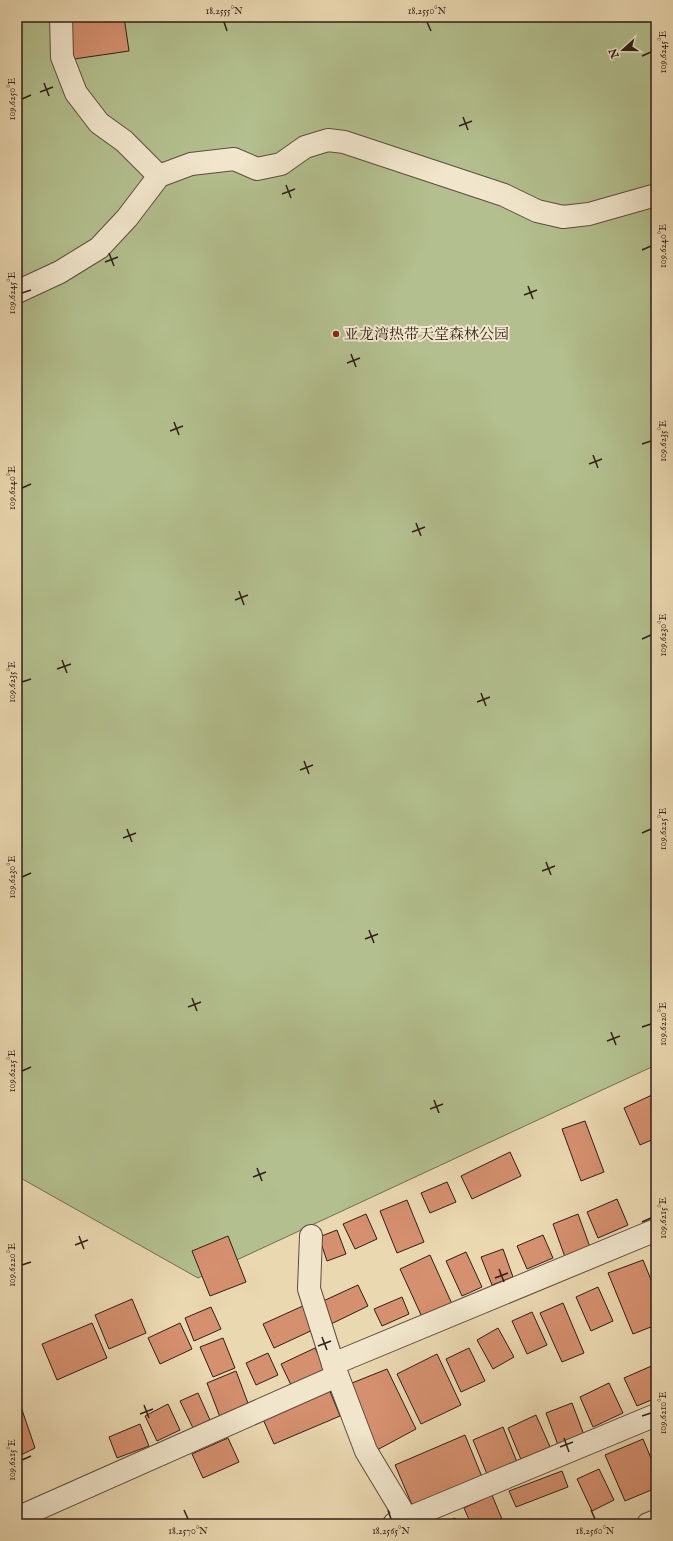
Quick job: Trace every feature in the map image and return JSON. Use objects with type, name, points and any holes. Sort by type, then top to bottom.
[{"type":"street","points":[[61,17],[62,57],[76,93],[99,122],[124,141],[159,176]]},
{"type":"street","points":[[17,292],[60,272],[99,248],[127,218],[159,176],[192,164],[234,159],[257,169],[281,164],[305,147],[328,140],[344,142],[504,195],[537,212],[563,218],[589,214],[656,195]]},
{"type":"street","points":[[17,1518],[335,1370],[655,1233]]},
{"type":"street","points":[[311,1236],[309,1289],[335,1370],[366,1451],[404,1522],[656,1415]]},
{"type":"street","points":[[648,1524],[656,1520]]},
{"type":"green space","name":"亚龙湾热带天堂森林公园","points":[[17,17],[656,17],[656,1065],[198,1278],[17,1176]]},
{"type":"building","points":[[68,17],[124,17],[129,51],[74,59]]},
{"type":"building","points":[[654,1094],[656,1100],[656,1138],[640,1145],[624,1108]]},
{"type":"building","points":[[585,1121],[604,1172],[581,1181],[562,1129]]},
{"type":"building","points":[[510,1152],[521,1176],[472,1199],[461,1176]]},
{"type":"building","points":[[447,1182],[456,1202],[430,1213],[421,1193]]},
{"type":"building","points":[[617,1199],[628,1225],[598,1238],[587,1212]]},
{"type":"building","points":[[407,1200],[424,1242],[397,1253],[380,1211]]},
{"type":"building","points":[[366,1214],[377,1239],[355,1249],[343,1224]]},
{"type":"building","points":[[578,1214],[590,1247],[565,1257],[553,1224]]},
{"type":"building","points":[[337,1230],[346,1254],[327,1261],[319,1237]]},
{"type":"building","points":[[543,1235],[553,1258],[527,1269],[517,1246]]},
{"type":"building","points":[[228,1236],[246,1282],[210,1296],[192,1251]]},
{"type":"building","points":[[503,1249],[513,1277],[492,1285],[481,1257]]},
{"type":"building","points":[[466,1252],[482,1287],[462,1296],[446,1261]]},
{"type":"building","points":[[430,1255],[452,1304],[422,1317],[400,1269]]},
{"type":"building","points":[[643,1260],[656,1292],[656,1325],[633,1334],[608,1273]]},
{"type":"building","points":[[358,1285],[368,1306],[331,1324],[321,1302]]},
{"type":"building","points":[[598,1287],[613,1321],[591,1331],[576,1297]]},
{"type":"building","points":[[402,1297],[409,1314],[382,1326],[374,1309]]},
{"type":"building","points":[[132,1299],[146,1333],[109,1349],[95,1315]]},
{"type":"building","points":[[563,1303],[584,1353],[562,1362],[540,1313]]},
{"type":"building","points":[[305,1305],[317,1328],[274,1348],[263,1324]]},
{"type":"building","points":[[211,1307],[221,1329],[194,1341],[185,1318]]},
{"type":"building","points":[[532,1312],[547,1345],[527,1354],[512,1321]]},
{"type":"building","points":[[92,1323],[107,1358],[57,1380],[42,1344]]},
{"type":"building","points":[[180,1323],[192,1349],[160,1364],[148,1338]]},
{"type":"building","points":[[498,1328],[514,1357],[493,1369],[477,1340]]},
{"type":"building","points":[[223,1338],[235,1368],[213,1377],[200,1347]]},
{"type":"building","points":[[315,1348],[325,1369],[291,1385],[281,1364]]},
{"type":"building","points":[[469,1348],[485,1381],[461,1392],[446,1359]]},
{"type":"building","points":[[268,1353],[278,1375],[256,1385],[246,1363]]},
{"type":"building","points":[[437,1354],[461,1405],[421,1424],[397,1374]]},
{"type":"building","points":[[656,1364],[656,1398],[637,1406],[624,1378]]},
{"type":"building","points":[[387,1369],[416,1429],[377,1450],[347,1385]]},
{"type":"building","points":[[236,1371],[249,1406],[220,1417],[207,1383]]},
{"type":"building","points":[[609,1383],[623,1413],[593,1427],[580,1397]]},
{"type":"building","points":[[329,1389],[340,1416],[274,1444],[262,1417]]},
{"type":"building","points":[[198,1393],[210,1420],[193,1428],[180,1401]]},
{"type":"building","points":[[17,1395],[35,1448],[17,1457]]},
{"type":"building","points":[[572,1403],[584,1435],[558,1445],[546,1413]]},
{"type":"building","points":[[168,1404],[180,1430],[157,1441],[145,1416]]},
{"type":"building","points":[[536,1415],[551,1449],[522,1462],[508,1428]]},
{"type":"building","points":[[140,1424],[149,1446],[117,1458],[109,1437]]},
{"type":"building","points":[[503,1427],[517,1462],[487,1474],[473,1440]]},
{"type":"building","points":[[465,1435],[482,1477],[413,1507],[395,1465]]},
{"type":"building","points":[[228,1438],[239,1462],[203,1478],[192,1454]]},
{"type":"building","points":[[643,1439],[656,1470],[656,1488],[625,1501],[605,1455]]},
{"type":"building","points":[[599,1469],[614,1500],[592,1511],[577,1479]]},
{"type":"building","points":[[562,1471],[568,1487],[516,1507],[509,1491]]},
{"type":"building","points":[[492,1495],[504,1524],[471,1524],[464,1508]]},
{"type":"building","points":[[455,1518],[458,1524],[439,1524]]},
{"type":"place","name":"亚龙湾热带天堂森林公园","points":[[336,334]]}]
